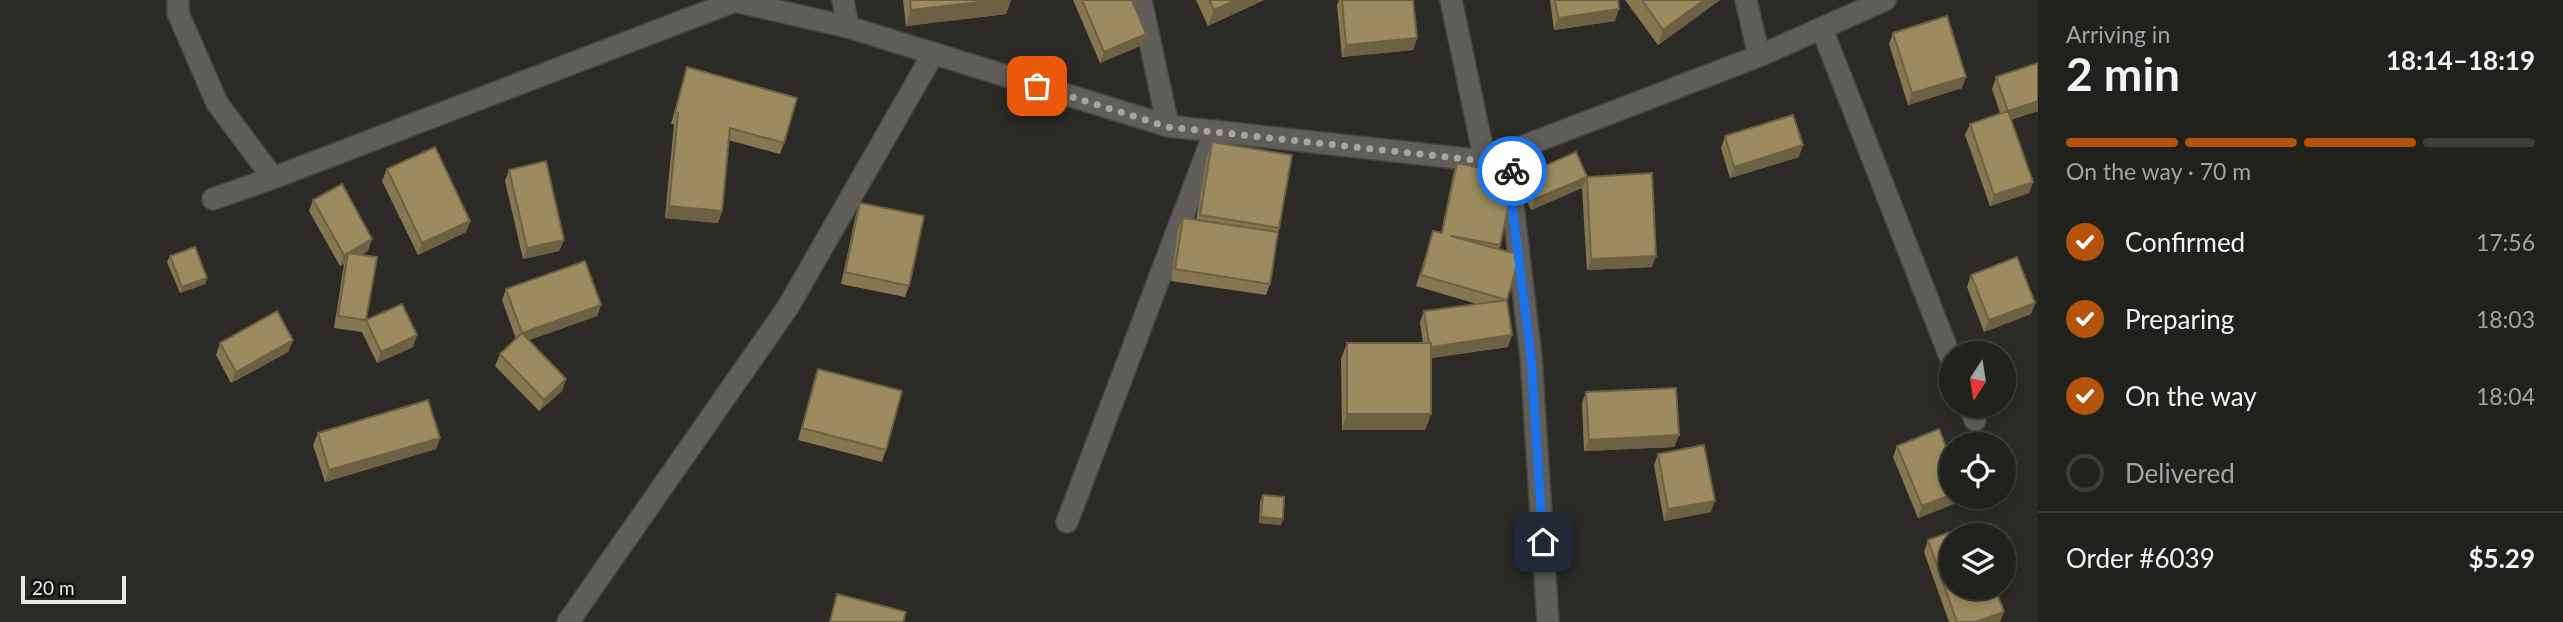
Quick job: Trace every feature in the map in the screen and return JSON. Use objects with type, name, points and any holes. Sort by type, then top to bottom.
[{"type":"street","points":[[177,0],[178,13],[217,103],[273,178]]},
{"type":"street","points":[[843,0],[848,27]]},
{"type":"street","points":[[1141,0],[1168,127]]},
{"type":"street","points":[[1451,0],[1485,161]]},
{"type":"street","points":[[1746,0],[1759,56]]},
{"type":"street","points":[[213,199],[735,1],[848,27],[1168,127],[1485,161],[1759,56],[1885,0]]},
{"type":"street","points":[[1822,29],[1944,341]]},
{"type":"street","points":[[568,622],[788,307],[933,54]]},
{"type":"street","points":[[1067,522],[1215,131]]},
{"type":"street","points":[[1512,151],[1511,197],[1531,357],[1548,622]]},
{"type":"building","points":[[910,0],[996,0],[911,10]]},
{"type":"building","points":[[1082,0],[1132,0],[1146,34],[1104,52]]},
{"type":"building","points":[[1209,0],[1236,0],[1214,10]]},
{"type":"building","points":[[1342,0],[1413,0],[1417,38],[1346,45]]},
{"type":"building","points":[[1555,0],[1618,0],[1619,9],[1558,18]]},
{"type":"building","points":[[1642,0],[1704,0],[1663,30]]},
{"type":"building","points":[[1947,16],[1966,77],[1912,93],[1893,33]]},
{"type":"building","points":[[2038,63],[2038,101],[2008,111],[1996,77]]},
{"type":"building","points":[[687,67],[797,98],[784,143],[730,128],[722,211],[669,206],[678,113],[675,112]]},
{"type":"building","points":[[2008,111],[2033,182],[1994,195],[1970,124]]},
{"type":"building","points":[[1793,115],[1803,145],[1734,167],[1725,136]]},
{"type":"building","points":[[1212,142],[1292,155],[1279,228],[1200,215]]},
{"type":"building","points":[[435,147],[470,221],[422,243],[387,169]]},
{"type":"building","points":[[1576,152],[1587,177],[1535,199],[1524,175]]},
{"type":"building","points":[[546,161],[564,240],[527,248],[509,170]]},
{"type":"building","points":[[1457,163],[1515,175],[1500,245],[1451,236],[1520,255],[1507,300],[1421,275],[1433,231],[1442,233]]},
{"type":"building","points":[[1652,173],[1656,256],[1591,259],[1587,177]]},
{"type":"building","points":[[342,184],[372,239],[344,255],[313,200]]},
{"type":"building","points":[[860,203],[924,216],[909,286],[845,272]]},
{"type":"building","points":[[1183,218],[1278,232],[1270,284],[1175,269]]},
{"type":"building","points":[[195,247],[207,278],[182,287],[170,256]]},
{"type":"building","points":[[348,253],[377,257],[366,320],[338,316]]},
{"type":"building","points":[[2017,257],[2035,303],[1989,320],[1971,275]]},
{"type":"building","points":[[585,261],[601,305],[522,333],[506,289]]},
{"type":"building","points":[[1507,300],[1512,335],[1431,347],[1424,311]]},
{"type":"building","points":[[402,304],[417,335],[381,352],[366,320]]},
{"type":"building","points":[[277,311],[293,340],[236,372],[220,343]]},
{"type":"building","points":[[522,333],[566,379],[544,400],[500,354]]},
{"type":"building","points":[[1347,343],[1431,343],[1431,414],[1347,414]]},
{"type":"building","points":[[818,369],[902,391],[886,450],[802,428]]},
{"type":"building","points":[[1676,388],[1679,435],[1589,440],[1586,392]]},
{"type":"building","points":[[428,400],[440,438],[329,470],[318,433]]},
{"type":"building","points":[[1939,429],[1939,500],[1922,506],[1897,446]]},
{"type":"building","points":[[1704,445],[1715,501],[1668,509],[1658,454]]},
{"type":"building","points":[[1263,495],[1284,497],[1283,519],[1261,517]]},
{"type":"building","points":[[1939,536],[1939,571],[1928,540]]},
{"type":"building","points":[[837,594],[906,612],[903,622],[830,622]]},
{"type":"building","points":[[1949,600],[2000,600],[2004,612],[1975,622],[1957,622]]},
{"type":"way so far","points":[[1037,86],[1168,127],[1485,161],[1512,151],[1512,171]]},
{"type":"route","points":[[1512,171],[1511,197],[1531,357],[1543,542]]}]
